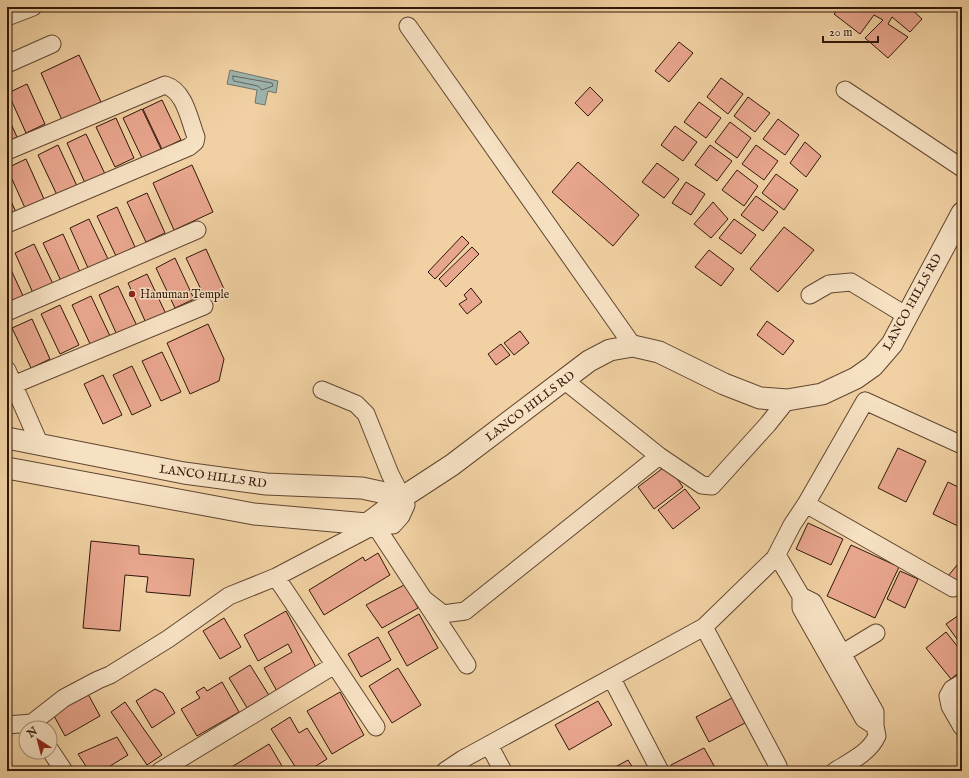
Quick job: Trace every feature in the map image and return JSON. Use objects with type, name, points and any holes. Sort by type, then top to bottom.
[{"type":"street","points":[[7,17],[33,7]]},
{"type":"street","points":[[408,26],[633,346]]},
{"type":"street","points":[[7,64],[52,44]]},
{"type":"street","points":[[7,151],[165,85],[173,88],[179,94],[196,137],[195,142],[189,147],[7,224]]},
{"type":"street","points":[[845,90],[962,168]]},
{"type":"street","name":"LANCO HILLS RD","points":[[7,438],[184,473],[266,484],[362,488],[403,497],[452,465],[589,361],[610,350],[633,346],[659,352],[724,384],[760,398],[787,400],[822,394],[856,378],[873,366],[887,349],[907,316],[962,213]]},
{"type":"street","points":[[7,312],[198,230]]},
{"type":"street","points":[[810,295],[829,284],[851,282],[907,316]]},
{"type":"street","points":[[40,445],[10,377],[204,306]]},
{"type":"street","points":[[856,378],[865,401],[962,445]]},
{"type":"street","points":[[564,380],[659,456],[702,485],[712,486],[768,424],[787,400]]},
{"type":"street","points":[[40,720],[64,698],[110,675],[168,639],[229,596],[276,577],[371,525],[403,497],[390,474],[366,414],[350,401],[322,390]]},
{"type":"street","points":[[445,771],[489,745],[612,679],[704,627],[777,555],[792,525],[806,504],[865,401]]},
{"type":"street","points":[[425,600],[443,614],[465,612],[659,456]]},
{"type":"street","points":[[7,468],[254,514],[371,525],[425,600],[467,665]]},
{"type":"street","points":[[806,504],[953,588]]},
{"type":"street","points":[[777,555],[801,596],[801,608],[836,657],[855,690],[864,719],[875,726],[878,736],[873,745],[863,754],[835,771]]},
{"type":"street","points":[[276,577],[376,728]]},
{"type":"street","points":[[704,627],[778,766]]},
{"type":"street","points":[[836,657],[876,633]]},
{"type":"street","points":[[160,771],[334,666]]},
{"type":"street","points":[[612,679],[660,771]]},
{"type":"street","points":[[962,683],[952,689],[948,696],[950,706],[962,727]]},
{"type":"street","points":[[7,725],[18,725]]},
{"type":"street","points":[[489,745],[503,771]]},
{"type":"street","points":[[57,760],[64,771]]},
{"type":"water","points":[[230,70],[278,81],[276,93],[268,91],[265,105],[255,103],[257,90],[227,84]]},
{"type":"building","points":[[840,7],[909,7],[922,19],[910,32],[892,17],[888,24],[908,37],[888,58],[865,38],[883,20],[874,15],[860,34],[834,14]]},
{"type":"building","points":[[679,42],[693,53],[669,82],[655,71]]},
{"type":"building","points":[[79,55],[101,102],[62,120],[41,73]]},
{"type":"building","points":[[721,78],[743,94],[728,114],[707,97]]},
{"type":"building","points":[[27,84],[45,124],[26,133],[8,93]]},
{"type":"building","points":[[590,87],[603,100],[588,116],[575,103]]},
{"type":"building","points":[[748,97],[770,113],[755,132],[734,116]]},
{"type":"building","points":[[162,100],[181,140],[162,149],[143,109]]},
{"type":"building","points":[[699,102],[721,118],[706,138],[684,122]]},
{"type":"building","points":[[142,109],[161,149],[142,158],[123,118]]},
{"type":"building","points":[[7,115],[17,137],[7,142]]},
{"type":"building","points":[[116,118],[134,158],[115,167],[96,127]]},
{"type":"building","points":[[778,119],[799,135],[785,155],[763,139]]},
{"type":"building","points":[[730,122],[751,138],[737,158],[715,142]]},
{"type":"building","points":[[675,126],[697,142],[683,161],[661,145]]},
{"type":"building","points":[[86,134],[105,174],[85,183],[67,143]]},
{"type":"building","points":[[805,142],[821,156],[806,177],[790,163]]},
{"type":"building","points":[[58,145],[77,186],[57,195],[38,155]]},
{"type":"building","points":[[710,145],[732,161],[717,181],[695,165]]},
{"type":"building","points":[[756,145],[778,161],[764,180],[742,164]]},
{"type":"building","points":[[26,159],[44,199],[25,208],[7,168]]},
{"type":"building","points":[[578,162],[639,215],[613,246],[552,192]]},
{"type":"building","points":[[657,163],[679,179],[664,198],[642,182]]},
{"type":"building","points":[[192,165],[213,212],[174,230],[153,183]]},
{"type":"building","points":[[737,170],[758,186],[744,206],[722,190]]},
{"type":"building","points":[[776,174],[798,190],[784,210],[762,193]]},
{"type":"building","points":[[686,182],[705,194],[691,215],[672,203]]},
{"type":"building","points":[[7,193],[17,214],[7,218]]},
{"type":"building","points":[[147,193],[165,233],[146,242],[127,202]]},
{"type":"building","points":[[756,196],[778,212],[763,231],[741,215]]},
{"type":"building","points":[[713,202],[728,219],[711,238],[694,224]]},
{"type":"building","points":[[117,207],[135,247],[116,256],[97,216]]},
{"type":"building","points":[[89,219],[108,259],[88,268],[70,228]]},
{"type":"building","points":[[734,219],[756,235],[741,254],[719,238]]},
{"type":"building","points":[[784,227],[814,250],[778,292],[750,269]]},
{"type":"building","points":[[63,234],[81,274],[62,283],[43,243]]},
{"type":"building","points":[[462,236],[469,243],[435,279],[428,272]]},
{"type":"building","points":[[34,244],[53,284],[33,293],[15,253]]},
{"type":"building","points":[[472,247],[479,254],[446,287],[439,279]]},
{"type":"building","points":[[206,249],[224,289],[205,298],[186,258]]},
{"type":"building","points":[[709,250],[734,269],[721,286],[695,267]]},
{"type":"building","points":[[175,258],[194,299],[175,308],[156,268]]},
{"type":"building","points":[[7,261],[24,298],[7,306]]},
{"type":"building","points":[[147,274],[166,314],[146,323],[128,283]]},
{"type":"building","points":[[118,286],[137,326],[117,335],[99,295]]},
{"type":"building","points":[[471,288],[482,302],[467,314],[459,304],[467,299],[464,295]]},
{"type":"building","points":[[91,296],[110,336],[91,346],[72,305]]},
{"type":"building","points":[[60,305],[79,345],[60,354],[41,314]]},
{"type":"building","points":[[32,319],[50,359],[31,368],[12,328]]},
{"type":"building","points":[[767,321],[794,341],[783,355],[757,335]]},
{"type":"building","points":[[208,324],[224,359],[219,381],[190,394],[167,343]]},
{"type":"building","points":[[520,331],[529,343],[514,355],[504,343]]},
{"type":"building","points":[[501,344],[510,355],[496,365],[488,354]]},
{"type":"building","points":[[162,352],[181,392],[161,401],[142,361]]},
{"type":"building","points":[[132,366],[151,406],[132,415],[113,375]]},
{"type":"building","points":[[103,375],[122,415],[103,424],[84,384]]},
{"type":"building","points":[[898,448],[926,461],[906,502],[878,488]]},
{"type":"building","points":[[667,465],[683,487],[654,509],[638,487]]},
{"type":"building","points":[[948,482],[962,489],[962,528],[933,514]]},
{"type":"building","points":[[685,489],[700,508],[673,529],[658,510]]},
{"type":"building","points":[[808,523],[843,539],[831,565],[796,549]]},
{"type":"building","points":[[91,541],[139,546],[139,554],[194,559],[190,596],[146,592],[148,577],[125,575],[120,631],[83,628]]},
{"type":"building","points":[[851,545],[899,567],[875,618],[827,596]]},
{"type":"building","points":[[378,553],[390,575],[324,615],[309,590],[363,557],[365,561]]},
{"type":"building","points":[[962,559],[962,588],[948,576]]},
{"type":"building","points":[[900,571],[918,579],[905,608],[887,599]]},
{"type":"building","points":[[406,584],[418,608],[382,628],[366,605]]},
{"type":"building","points":[[286,611],[318,671],[278,693],[264,668],[292,652],[288,644],[258,661],[244,635]]},
{"type":"building","points":[[962,613],[962,646],[946,624]]},
{"type":"building","points":[[419,614],[438,648],[407,666],[388,632]]},
{"type":"building","points":[[224,618],[241,647],[220,659],[203,631]]},
{"type":"building","points":[[946,632],[962,652],[962,670],[951,679],[926,648]]},
{"type":"building","points":[[378,637],[391,660],[361,677],[348,654]]},
{"type":"building","points":[[250,665],[270,697],[249,711],[229,678]]},
{"type":"building","points":[[398,668],[421,705],[392,723],[369,686]]},
{"type":"building","points":[[222,682],[239,712],[197,736],[181,709],[200,698],[196,692],[204,687],[207,691]]},
{"type":"building","points":[[155,689],[163,693],[175,713],[152,728],[136,701]]},
{"type":"building","points":[[340,692],[364,735],[332,754],[307,711]]},
{"type":"building","points":[[88,694],[100,716],[65,736],[58,723],[58,720],[56,720],[53,714]]},
{"type":"building","points":[[962,694],[962,709],[955,699]]},
{"type":"building","points":[[732,698],[745,723],[709,742],[696,717]]},
{"type":"building","points":[[598,701],[612,725],[569,750],[555,725]]},
{"type":"building","points":[[125,702],[162,755],[147,765],[111,712]]},
{"type":"building","points":[[290,717],[299,733],[307,728],[327,759],[308,771],[298,771],[271,729]]},
{"type":"building","points":[[117,737],[128,755],[102,771],[89,771],[78,754]]},
{"type":"building","points":[[269,744],[285,771],[225,771]]},
{"type":"building","points":[[704,748],[717,771],[674,771],[671,765]]},
{"type":"building","points":[[628,760],[635,771],[608,771]]},
{"type":"place","name":"Hanuman Temple","points":[[132,294]]}]
